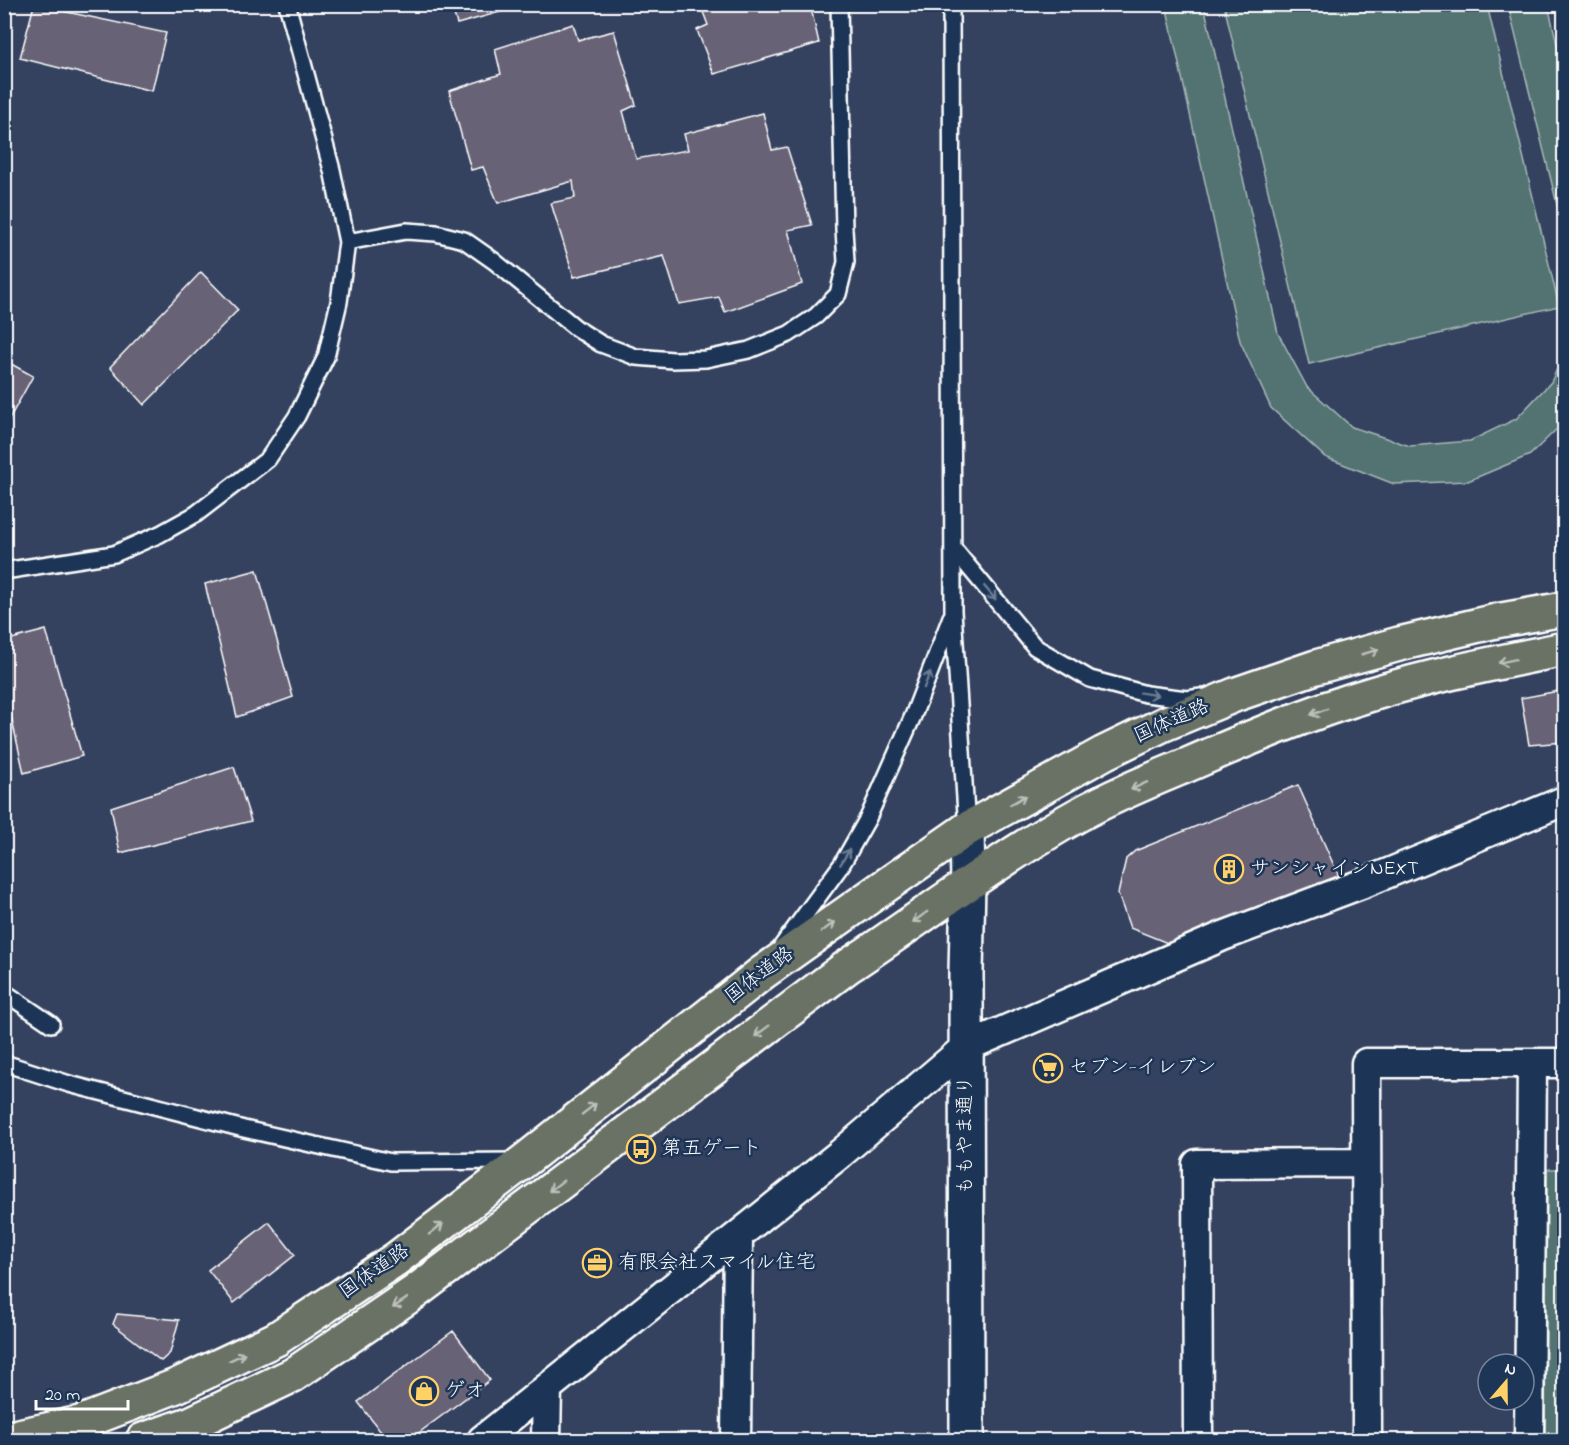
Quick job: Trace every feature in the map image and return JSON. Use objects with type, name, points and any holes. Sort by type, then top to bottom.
[{"type":"main road","name":"国体道路","points":[[4,1439],[80,1423],[176,1386],[276,1339],[396,1259],[762,973],[967,829],[1104,753],[1237,693],[1316,667],[1496,621],[1564,609]]},
{"type":"main road","name":"国体道路","points":[[143,1440],[192,1424],[293,1375],[415,1292],[847,967],[968,883],[1080,814],[1158,777],[1325,709],[1435,677],[1564,649]]},
{"type":"street","points":[[482,1440],[840,1154],[966,1047],[1223,936],[1364,883],[1564,801]]},
{"type":"street","name":"ももやま通り","points":[[967,829],[967,1440]]},
{"type":"street","points":[[1367,1440],[1366,1063],[1564,1063]]},
{"type":"street","points":[[1529,1440],[1532,1063]]},
{"type":"street","points":[[1198,1440],[1197,1164],[1366,1163]]},
{"type":"street","points":[[736,1440],[738,1236]]},
{"type":"street","points":[[546,1440],[547,1388]]},
{"type":"lane","points":[[4,571],[114,554],[160,534],[196,513],[268,459],[297,416],[326,357],[339,302],[347,242],[332,170],[286,4]]},
{"type":"lane","points":[[347,242],[406,231],[436,233],[464,240],[494,261],[576,328],[601,344],[636,357],[673,360],[706,359],[749,350],[789,334],[816,316],[838,294],[846,262],[839,4]]},
{"type":"lane","points":[[951,4],[953,611],[967,829]]},
{"type":"lane","points":[[953,548],[1035,647],[1090,679],[1146,694],[1187,699],[1237,693]]},
{"type":"lane","points":[[762,973],[842,864],[868,818],[913,716],[953,611]]},
{"type":"lane","points":[[4,992],[51,1024]]},
{"type":"lane","points":[[4,1064],[69,1084],[244,1129],[391,1162],[524,1161]]},
{"type":"green space","points":[[1166,5],[1204,5],[1278,333],[1307,387],[1352,427],[1410,446],[1470,441],[1516,419],[1551,382],[1564,354],[1564,422],[1530,455],[1468,481],[1394,484],[1325,457],[1271,408],[1240,341]]},
{"type":"green space","points":[[1224,5],[1487,5],[1559,306],[1309,364]]},
{"type":"green space","points":[[1508,5],[1548,5],[1564,74],[1564,233]]},
{"type":"green space","points":[[1547,1169],[1564,1169],[1564,1440],[1545,1440]]},
{"type":"building","points":[[451,4],[529,4],[457,24]]},
{"type":"building","points":[[700,4],[810,4],[819,43],[714,74],[697,30],[708,25]]},
{"type":"building","points":[[34,5],[166,33],[152,91],[20,58]]},
{"type":"building","points":[[573,24],[578,40],[614,31],[636,105],[623,111],[636,159],[688,150],[684,134],[763,113],[772,150],[787,147],[812,225],[788,230],[802,284],[725,312],[719,297],[679,304],[664,256],[574,277],[551,203],[575,198],[573,181],[498,203],[483,167],[471,170],[449,91],[501,74],[495,49]]},
{"type":"building","points":[[201,272],[238,310],[144,405],[110,367]]},
{"type":"building","points":[[4,360],[33,376],[8,421],[4,419]]},
{"type":"building","points":[[257,570],[293,697],[237,717],[205,584]]},
{"type":"building","points":[[46,630],[82,756],[24,773],[4,685],[4,641]]},
{"type":"building","points":[[1564,690],[1564,742],[1529,745],[1521,698]]},
{"type":"building","points":[[234,767],[251,821],[120,853],[111,807]]},
{"type":"building","name":"サンシャインNEXT","points":[[1298,785],[1340,879],[1170,944],[1130,928],[1118,894],[1126,859],[1135,851]]},
{"type":"building","points":[[269,1222],[295,1255],[234,1303],[208,1270]]},
{"type":"building","points":[[117,1314],[179,1320],[170,1353],[161,1361],[113,1324]]},
{"type":"building","name":"ゲオ","points":[[453,1331],[490,1380],[409,1440],[387,1440],[358,1402]]},
{"type":"place","name":"サンシャインNEXT","points":[[1229,869]]},
{"type":"place","name":"セブン-イレブン","points":[[1048,1068]]},
{"type":"place","name":"第五ゲート","points":[[641,1149]]},
{"type":"place","name":"有限会社スマイル住宅","points":[[597,1263]]},
{"type":"place","name":"ゲオ","points":[[424,1391]]}]
